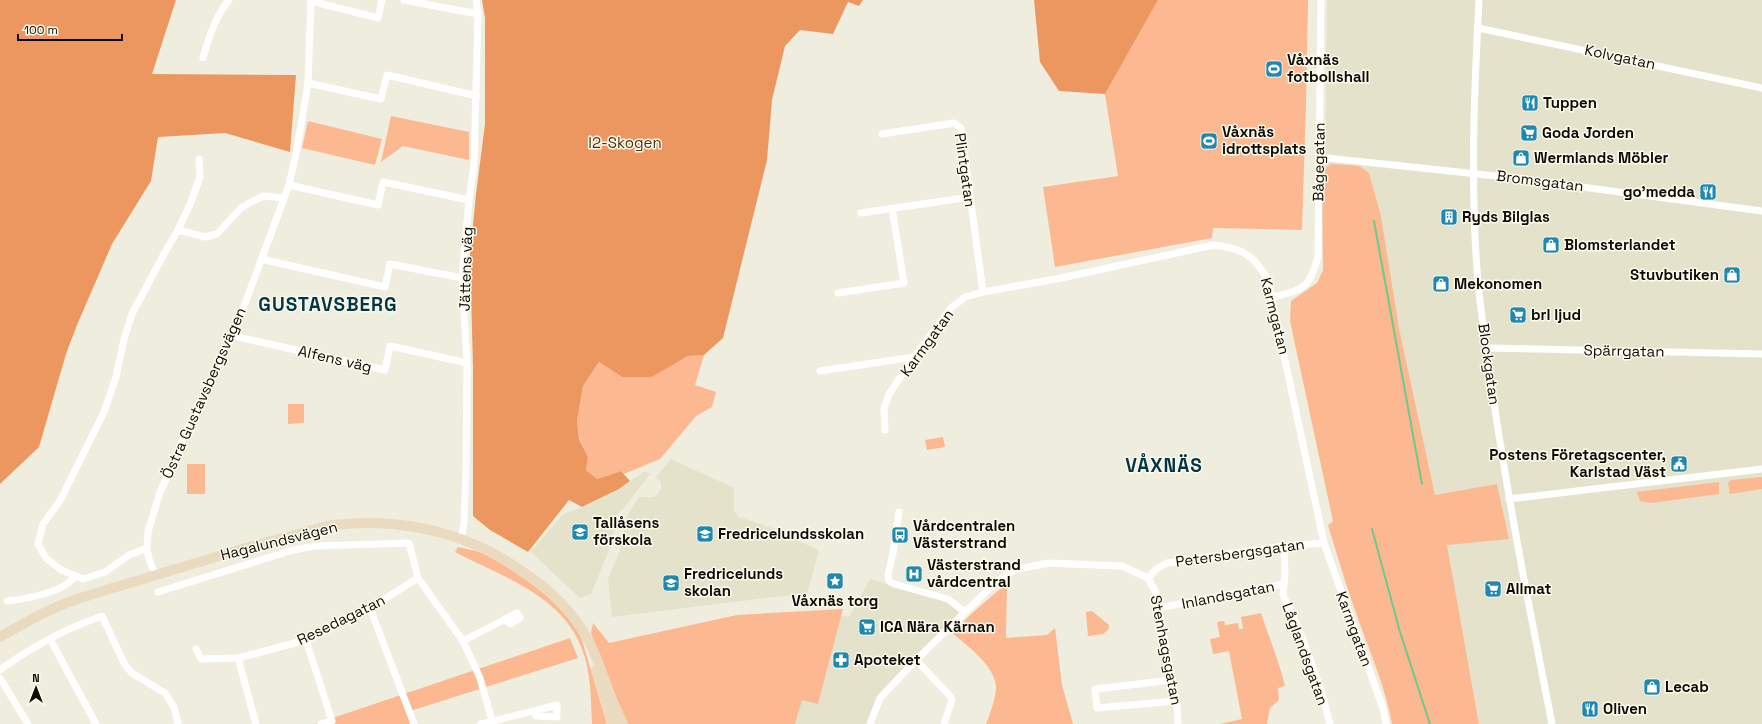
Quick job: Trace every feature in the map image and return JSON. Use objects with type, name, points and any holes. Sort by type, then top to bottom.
[{"type":"street","points":[[203,58],[210,35],[220,11],[229,0]]},
{"type":"street","points":[[311,1],[378,18],[382,0]]},
{"type":"street","points":[[404,0],[478,14]]},
{"type":"street","name":"Jättens väg","points":[[461,539],[464,524],[466,472],[467,363],[462,278],[474,163],[477,96],[478,14],[476,0]]},
{"type":"street","name":"Bågegatan","points":[[1273,297],[1300,290],[1313,276],[1318,257],[1318,157],[1322,0]]},
{"type":"street","name":"Blockgatan","points":[[1479,0],[1474,117],[1474,173],[1478,282],[1486,348],[1509,499],[1552,724]]},
{"type":"street","name":"Östra Gustavsbergsvägen","points":[[156,576],[149,559],[147,548],[148,532],[159,495],[194,414],[233,336],[288,185],[297,149],[308,83],[311,1]]},
{"type":"street","name":"Kolvgatan","points":[[1478,28],[1762,88]]},
{"type":"street","points":[[308,83],[381,99],[387,75],[477,96]]},
{"type":"street","name":"Plintgatan","points":[[882,134],[954,123],[961,128],[983,292]]},
{"type":"street","name":"Bromsgatan","points":[[1318,157],[1474,173],[1762,211]]},
{"type":"street","points":[[147,548],[129,555],[105,572],[83,579],[61,570],[46,558],[38,544],[43,524],[60,501],[104,412],[116,377],[124,339],[132,314],[178,230],[200,177],[199,159]]},
{"type":"street","points":[[288,185],[378,205],[383,182],[469,200]]},
{"type":"street","points":[[178,230],[205,237],[218,234],[241,208],[253,201],[264,196],[283,198]]},
{"type":"street","points":[[861,213],[970,197]]},
{"type":"street","points":[[838,293],[904,283],[892,208]]},
{"type":"street","name":"Karmgatan","points":[[885,430],[885,402],[914,357],[951,308],[965,297],[983,292],[1076,275],[1214,246],[1229,247],[1244,252],[1259,264],[1268,280],[1273,297],[1324,543],[1383,708],[1386,724]]},
{"type":"street","points":[[262,259],[385,286],[390,264],[462,278]]},
{"type":"street","name":"Alfens väg","points":[[233,336],[385,370],[390,346],[467,363]]},
{"type":"street","name":"Spärrgatan","points":[[1486,348],[1762,354]]},
{"type":"street","points":[[820,371],[914,357]]},
{"type":"street","points":[[1509,499],[1762,469]]},
{"type":"street","points":[[899,512],[888,575],[889,581],[894,584],[948,599],[965,612]]},
{"type":"street","name":"Hagalundsvägen","points":[[0,637],[35,617],[69,602],[267,542],[331,526],[358,523],[403,525],[432,530],[461,539],[489,551],[516,567],[549,591],[573,616],[588,639],[623,724]]},
{"type":"street","points":[[158,592],[293,550],[315,546],[409,543],[418,578],[463,641],[480,678],[493,722]]},
{"type":"street","name":"Petersbergsgatan","points":[[1148,578],[1156,569],[1167,563],[1284,546],[1324,543]]},
{"type":"street","name":"Inlandsgatan","points":[[1158,608],[1284,584],[1284,546]]},
{"type":"street","points":[[870,724],[880,698],[916,660],[995,583],[1014,570],[1048,563],[1122,566],[1148,578]]},
{"type":"street","points":[[7,601],[28,599],[44,594],[72,581],[75,576]]},
{"type":"street","name":"Resedagatan","points":[[196,649],[200,659],[238,658],[306,640],[370,608],[418,578]]},
{"type":"street","name":"Stenhagsgatan","points":[[1148,578],[1155,591],[1172,680],[1178,724]]},
{"type":"street","name":"Låglandsgatan","points":[[1284,584],[1283,595],[1300,634],[1322,693],[1330,724]]},
{"type":"street","points":[[370,608],[414,724]]},
{"type":"street","points":[[0,670],[24,653],[72,626],[102,616],[125,665],[132,673],[165,693],[174,707],[178,724]]},
{"type":"street","points":[[463,641],[505,619]]},
{"type":"street","points":[[50,639],[96,724]]},
{"type":"street","points":[[306,640],[332,720],[321,724]]},
{"type":"street","name":"Hagalundsvägen","points":[[594,656],[594,663],[599,684],[613,724]]},
{"type":"street","points":[[238,658],[256,724]]},
{"type":"street","points":[[916,660],[949,694],[952,700],[944,724]]},
{"type":"street","points":[[0,678],[28,724]]},
{"type":"street","points":[[1172,680],[1096,689],[1097,708],[1175,701]]},
{"type":"street","points":[[481,724],[533,711]]},
{"type":"shaded area","name":"Våxnäs idrottsplats","points":[[1158,0],[1308,0],[1302,230],[1213,228],[1212,238],[1055,267],[1043,187],[1118,176],[1105,94]]},
{"type":"shaded area","points":[[1327,0],[1762,0],[1762,724],[1479,724],[1447,545],[1498,484],[1435,495],[1399,328],[1381,216],[1369,173],[1332,164],[1325,169]]},
{"type":"shaded area","points":[[391,116],[469,132],[469,160],[403,146],[381,162]]},
{"type":"shaded area","points":[[308,121],[382,139],[375,165],[302,148]]},
{"type":"shaded area","points":[[1331,164],[1359,166],[1369,173],[1381,216],[1399,328],[1435,495],[1497,484],[1509,539],[1447,545],[1479,724],[1392,724],[1374,661],[1351,600],[1328,525],[1333,521],[1290,321],[1291,301],[1317,283],[1323,270],[1322,180],[1324,169]]},
{"type":"shaded area","points":[[704,355],[695,385],[716,392],[712,407],[696,416],[660,459],[624,474],[621,471],[597,479],[586,470],[588,457],[579,437],[577,421],[583,386],[599,362],[622,377],[652,377],[688,356]]},
{"type":"shaded area","points":[[288,404],[304,404],[304,423],[288,424]]},
{"type":"shaded area","points":[[943,437],[945,447],[927,450],[925,440]]},
{"type":"shaded area","name":"Fredricelundsskolan","points":[[671,459],[734,488],[734,511],[739,517],[778,530],[819,551],[807,593],[612,617],[608,579],[619,553],[628,514],[639,497],[653,497],[658,494],[661,489],[661,482],[656,477]]},
{"type":"shaded area","points":[[187,464],[205,464],[205,494],[187,494]]},
{"type":"shaded area","name":"Tallåsens förskola","points":[[645,471],[650,474],[624,508],[618,513],[609,550],[591,594],[580,598],[531,552],[562,515],[589,505],[619,489]]},
{"type":"shaded area","points":[[1762,477],[1762,489],[1730,494],[1728,483],[1731,480]]},
{"type":"shaded area","points":[[1719,482],[1719,494],[1651,503],[1640,501],[1637,492]]},
{"type":"shaded area","points":[[458,547],[482,553],[510,569],[539,589],[575,627],[582,640],[607,724],[592,724],[590,686],[585,658],[573,631],[561,615],[546,601],[529,590],[455,552]]},
{"type":"shaded area","points":[[870,579],[946,601],[960,613],[877,697],[866,724],[795,724],[802,699],[818,704],[841,616],[849,617]]},
{"type":"shaded area","points":[[1007,583],[1006,638],[1047,635],[1055,628],[1062,685],[1073,724],[986,724],[995,695],[996,687],[994,679],[986,664],[980,657],[953,634],[970,615]]},
{"type":"shaded area","points":[[843,609],[818,704],[802,700],[795,724],[628,724],[610,684],[591,633],[593,623],[609,643],[737,615]]},
{"type":"shaded area","points":[[1092,611],[1109,625],[1109,629],[1103,634],[1088,636],[1086,612]]},
{"type":"shaded area","points":[[1261,613],[1285,686],[1278,688],[1279,700],[1270,708],[1267,724],[1220,724],[1242,719],[1229,651],[1213,654],[1210,639],[1220,637],[1217,622],[1224,621],[1225,625],[1238,623],[1239,629],[1243,629],[1241,617]]},
{"type":"shaded area","points":[[570,638],[578,658],[407,712],[411,724],[315,724]]},
{"type":"green space","points":[[0,0],[176,0],[152,74],[296,75],[290,152],[225,133],[158,137],[151,181],[112,244],[77,325],[66,354],[39,447],[0,484]]},
{"type":"green space","name":"I2-Skogen","points":[[482,0],[863,0],[859,6],[848,2],[833,34],[800,30],[785,46],[772,100],[767,160],[723,338],[704,355],[688,356],[652,377],[622,377],[599,362],[583,386],[577,421],[579,439],[588,457],[586,470],[597,479],[621,471],[630,481],[619,489],[582,507],[569,500],[528,552],[490,530],[473,516],[473,367],[470,255],[485,124],[485,18]]},
{"type":"green space","points":[[1034,0],[1158,0],[1105,94],[1059,91],[1040,62]]},
{"type":"waterway","points":[[1374,221],[1422,484]]},
{"type":"waterway","points":[[1372,529],[1400,632],[1430,724]]},
{"type":"place","name":"Våxnäs fotbollshall","points":[[1274,69]]},
{"type":"place","name":"Tuppen","points":[[1530,103]]},
{"type":"place","name":"Goda Jorden","points":[[1529,133]]},
{"type":"place","name":"Våxnäs idrottsplats","points":[[1209,141]]},
{"type":"place","name":"Wermlands Möbler","points":[[1521,158]]},
{"type":"place","name":"go'medda","points":[[1708,192]]},
{"type":"place","name":"Ryds Bilglas","points":[[1449,217]]},
{"type":"place","name":"Blomsterlandet","points":[[1551,245]]},
{"type":"place","name":"Stuvbutiken","points":[[1732,275]]},
{"type":"place","name":"Mekonomen","points":[[1441,284]]},
{"type":"place","name":"brl ljud","points":[[1518,315]]},
{"type":"place","name":"Postens Företagscenter, Karlstad Väst","points":[[1679,464]]},
{"type":"place","name":"Tallåsens förskola","points":[[580,532]]},
{"type":"place","name":"Fredricelundsskolan","points":[[705,534]]},
{"type":"place","name":"Vårdcentralen Västerstrand","points":[[900,535]]},
{"type":"place","name":"Västerstrand vårdcentral","points":[[914,574]]},
{"type":"place","name":"Våxnäs torg","points":[[835,581]]},
{"type":"place","name":"Fredricelunds skolan","points":[[671,583]]},
{"type":"place","name":"Allmat","points":[[1493,589]]},
{"type":"place","name":"ICA Nära Kärnan","points":[[867,627]]},
{"type":"place","name":"Apoteket","points":[[841,660]]},
{"type":"place","name":"Lecab","points":[[1652,687]]},
{"type":"place","name":"Oliven","points":[[1590,709]]},
{"type":"district","name":"GUSTAVSBERG","points":[[328,304]]},
{"type":"district","name":"VÅXNÄS","points":[[1164,465]]}]
